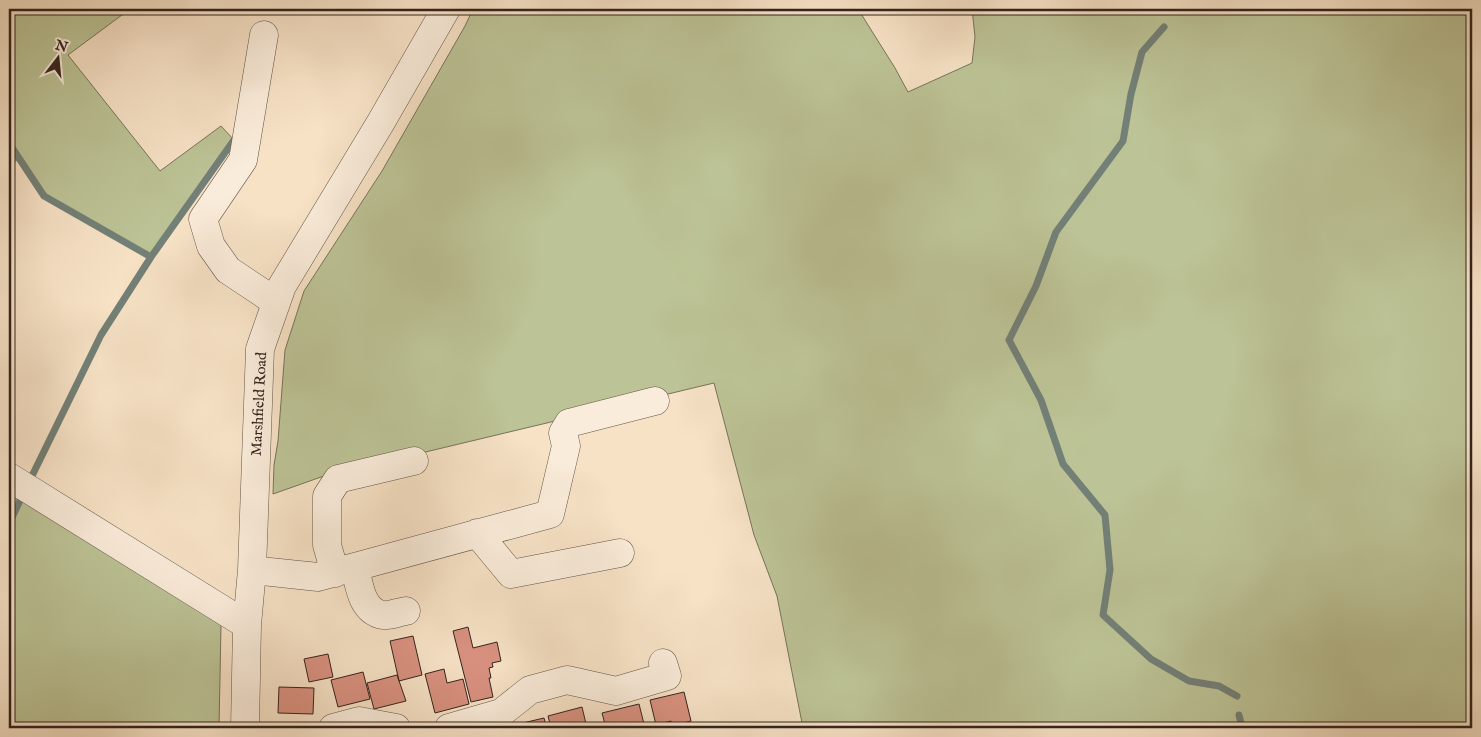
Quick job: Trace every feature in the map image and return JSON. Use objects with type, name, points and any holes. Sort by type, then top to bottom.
[{"type":"street","name":"Marshfield Road","points":[[245,728],[247,625],[252,570],[260,349],[282,286],[381,122],[446,9]]},
{"type":"street","points":[[264,35],[243,160],[203,220],[211,246],[228,270],[276,302]]},
{"type":"street","points":[[252,570],[318,577],[550,514],[566,446],[563,433],[569,423],[655,401]]},
{"type":"street","points":[[406,611],[383,615],[371,609],[364,601],[328,545],[327,496],[338,479],[414,461]]},
{"type":"street","points":[[9,476],[247,625]]},
{"type":"street","points":[[477,533],[512,574],[620,554]]},
{"type":"street","points":[[449,728],[501,713],[530,690],[567,680],[616,691],[667,676],[664,663]]},
{"type":"street","points":[[333,728],[359,721],[396,728]]},
{"type":"green space","points":[[9,9],[130,9],[68,55],[160,171],[221,126],[234,140],[151,257],[44,196],[19,158],[9,167]]},
{"type":"green space","points":[[473,9],[858,9],[908,92],[972,63],[975,37],[972,9],[1472,9],[1472,728],[803,728],[777,596],[754,535],[714,383],[321,477],[273,494],[285,350],[304,291],[382,171]]},
{"type":"green space","points":[[9,492],[81,535],[221,625],[219,728],[9,728]]},
{"type":"building","points":[[468,627],[473,648],[497,642],[501,661],[492,663],[493,667],[489,668],[493,697],[471,702],[453,631]]},
{"type":"building","points":[[413,636],[422,675],[399,681],[390,641]]},
{"type":"building","points":[[328,654],[333,677],[309,682],[304,659]]},
{"type":"building","points":[[444,669],[447,683],[463,679],[469,704],[435,713],[425,674]]},
{"type":"building","points":[[363,672],[370,699],[338,707],[331,680]]},
{"type":"building","points":[[397,675],[406,701],[374,709],[367,683]]},
{"type":"building","points":[[279,687],[314,688],[313,714],[278,713]]},
{"type":"building","points":[[684,692],[691,721],[672,726],[671,721],[656,725],[650,700]]},
{"type":"building","points":[[639,704],[645,728],[606,728],[602,713]]},
{"type":"building","points":[[582,707],[587,728],[551,728],[548,716]]},
{"type":"building","points":[[544,718],[547,728],[510,728],[510,726]]},
{"type":"waterway","points":[[1164,27],[1142,52],[1131,94],[1123,141],[1056,232],[1036,286],[1009,340],[1041,400],[1063,464],[1105,515],[1110,570],[1103,615],[1151,659],[1189,681],[1219,686],[1237,696]]},
{"type":"waterway","points":[[29,482],[101,335],[151,257],[234,140]]},
{"type":"waterway","points":[[9,143],[44,196],[151,257]]},
{"type":"waterway","points":[[9,524],[24,492]]},
{"type":"waterway","points":[[1239,715],[1242,728]]}]
